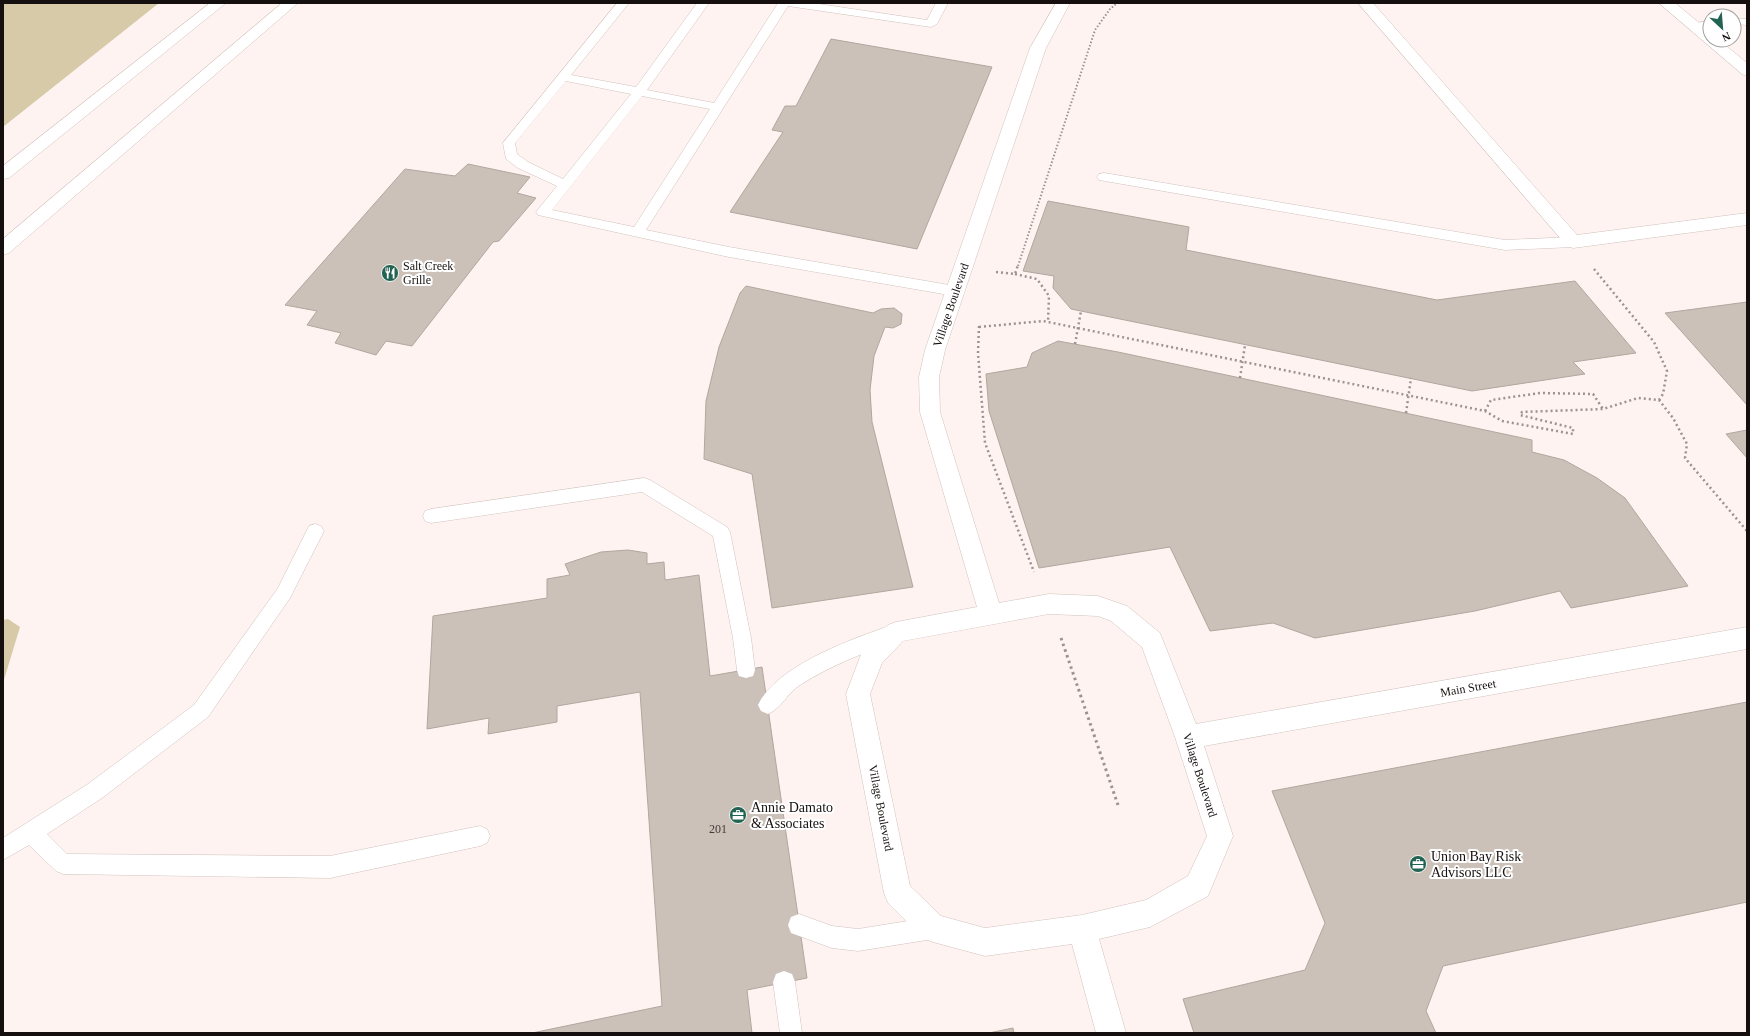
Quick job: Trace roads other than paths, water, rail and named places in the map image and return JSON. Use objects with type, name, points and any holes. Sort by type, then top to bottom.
[{"type":"main road","points":[[3,174],[219,3]]},
{"type":"main road","points":[[3,249],[291,3]]},
{"type":"main road","name":"Village Boulevard","points":[[991,615],[930,412],[929,377],[935,350],[1038,48],[1063,3]]},
{"type":"main road","points":[[1365,3],[1573,242],[1747,219]]},
{"type":"main road","points":[[1666,3],[1702,33]]},
{"type":"main road","points":[[1720,48],[1747,70]]},
{"type":"main road","name":"Village Boulevard","points":[[1049,604],[1098,606],[1119,614],[1152,640],[1188,737],[1220,836],[1198,886],[1150,914],[1082,929],[985,942],[933,928],[898,893],[858,694],[872,657],[896,632],[991,615],[1049,604]]},
{"type":"main road","name":"Main Street","points":[[1188,737],[1747,638]]},
{"type":"main road","points":[[1082,929],[1111,1033]]},
{"type":"lane","points":[[564,185],[523,165],[511,156],[509,143],[623,3]]},
{"type":"lane","points":[[703,3],[639,92],[543,212],[729,252],[955,291]]},
{"type":"lane","points":[[638,232],[784,3]]},
{"type":"lane","points":[[789,3],[931,24],[942,3]]},
{"type":"lane","points":[[857,13],[863,3]]},
{"type":"lane","points":[[1694,26],[1702,25]]},
{"type":"lane","points":[[564,77],[718,107]]},
{"type":"lane","points":[[1104,177],[1505,245],[1573,242]]},
{"type":"lane","points":[[431,516],[644,485],[721,532],[742,638],[746,670]]},
{"type":"lane","points":[[3,850],[95,791],[202,711],[284,593],[315,531]]},
{"type":"lane","points":[[768,705],[791,680],[824,661],[896,632]]},
{"type":"lane","points":[[31,832],[63,864],[330,867],[480,836]]},
{"type":"lane","points":[[799,925],[832,937],[858,940],[933,928]]},
{"type":"lane","points":[[784,982],[789,1023]]},
{"type":"place","name":"Salt Creek Grille","points":[[390,273]]},
{"type":"place","name":"Annie Damato & Associates","points":[[738,815]]},
{"type":"place","name":"Union Bay Risk Advisors LLC","points":[[1418,864]]}]
